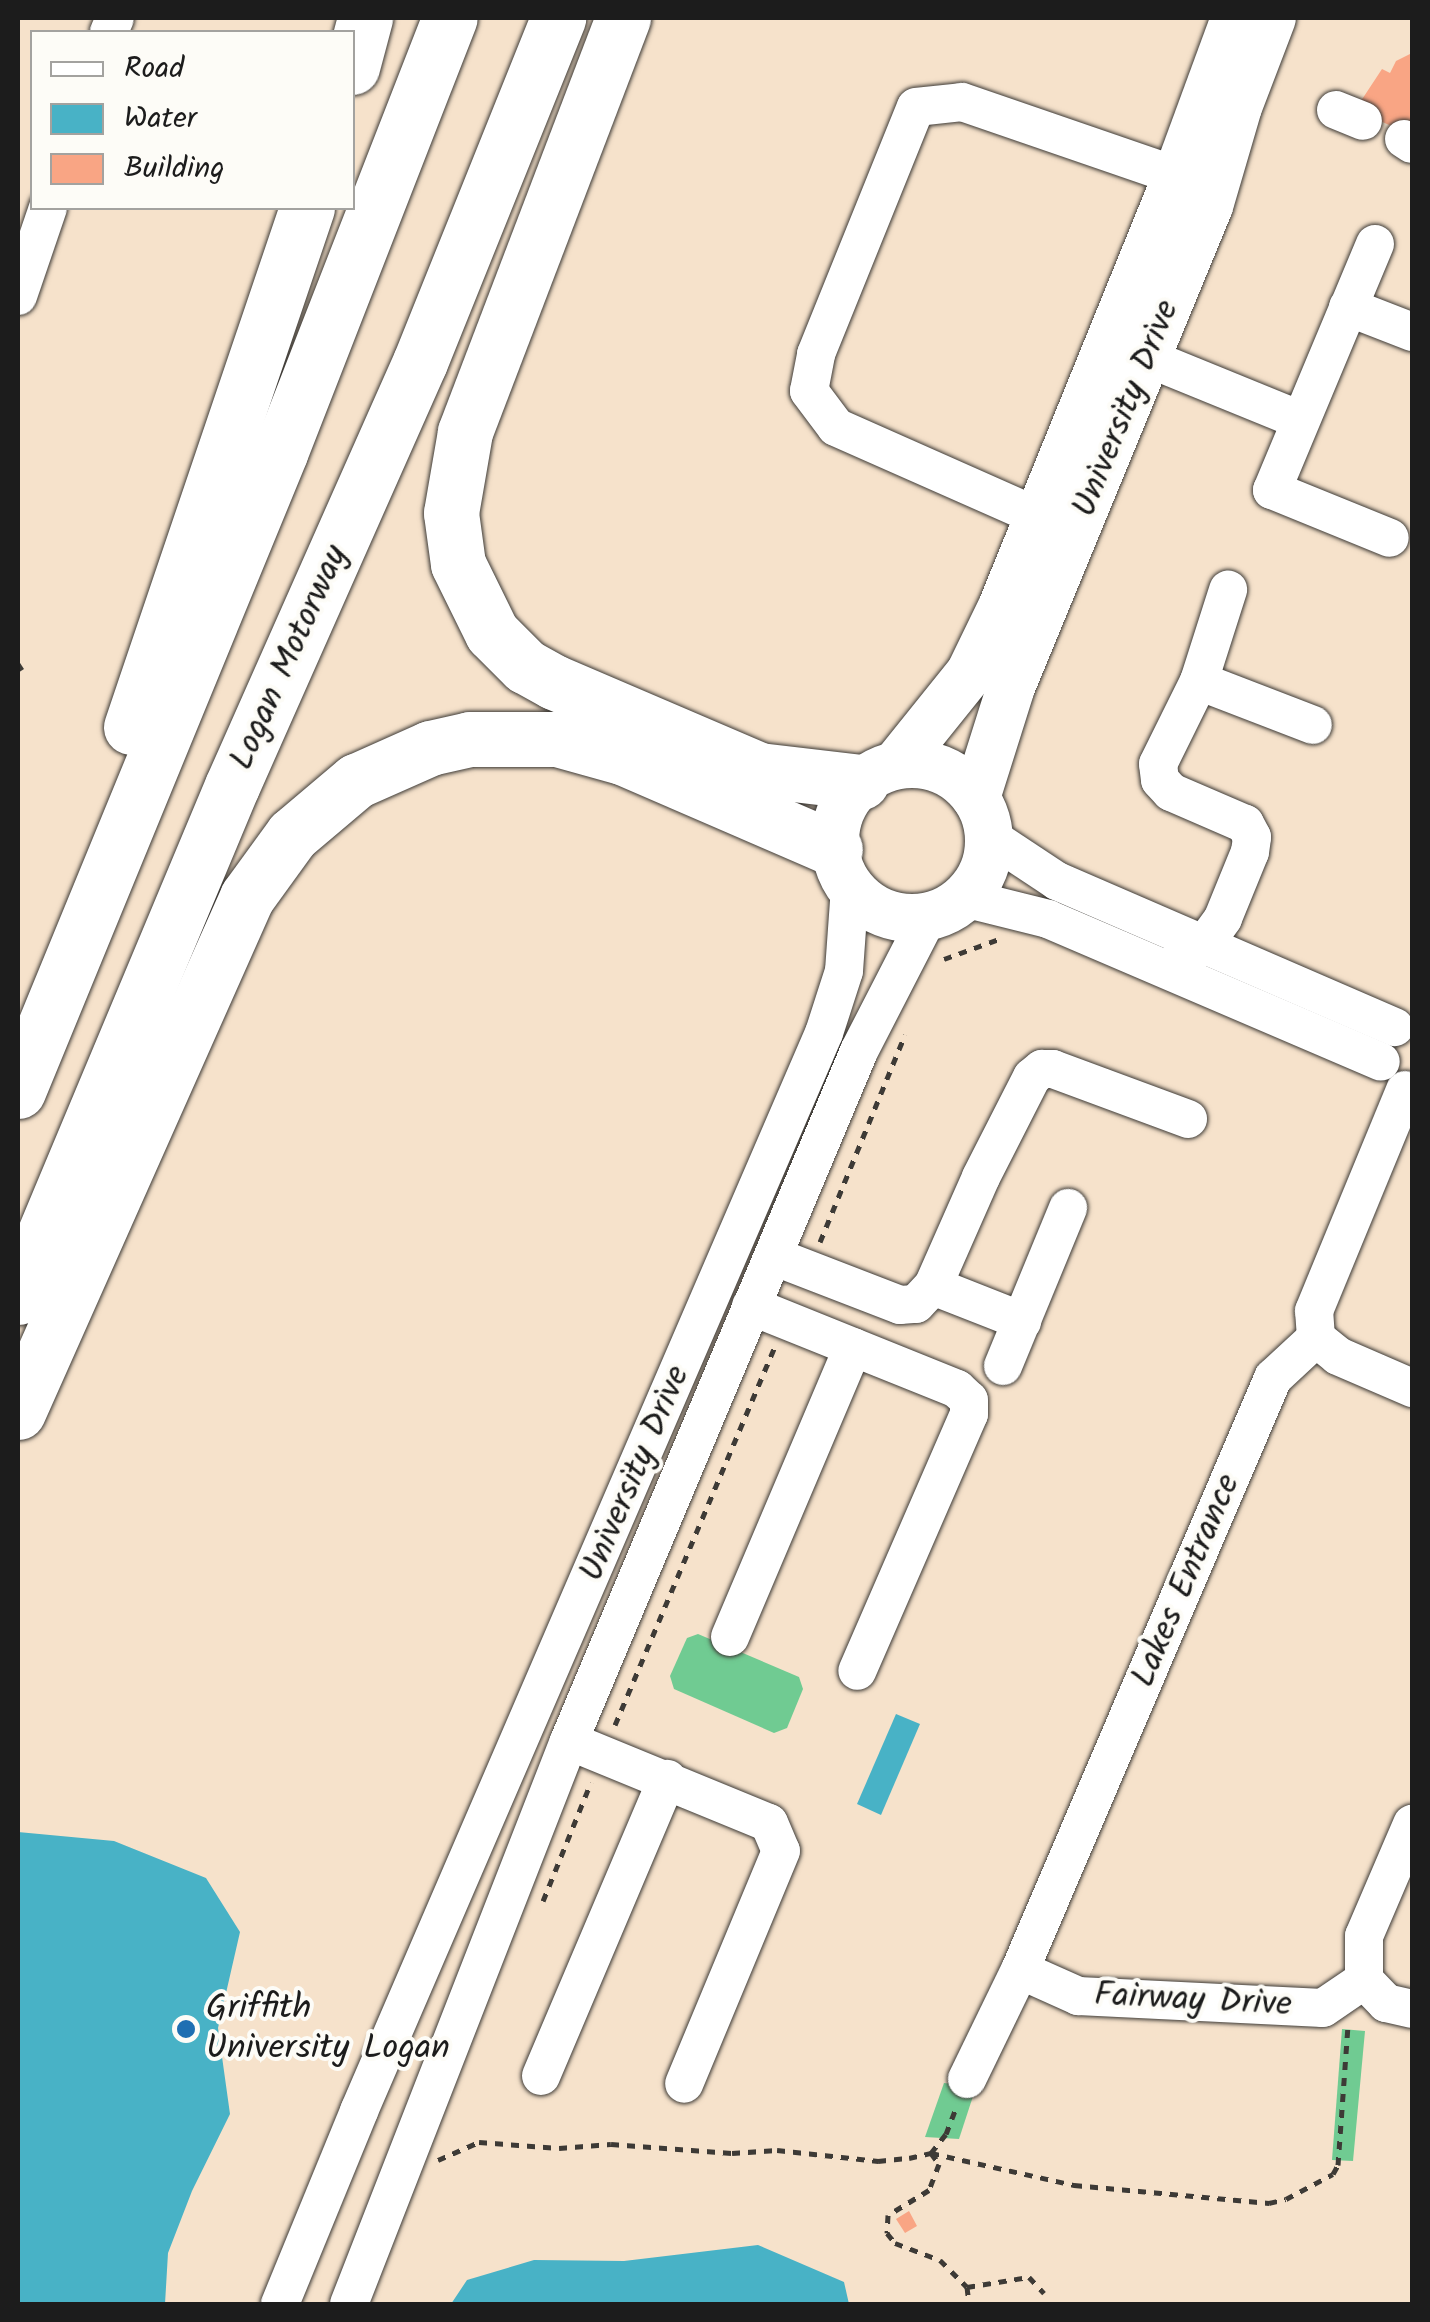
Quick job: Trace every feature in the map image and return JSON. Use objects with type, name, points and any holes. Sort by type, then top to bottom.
[{"type":"highway","points":[[355,56],[365,18]]},
{"type":"highway","points":[[18,1091],[288,435],[450,18]]},
{"type":"highway","name":"Logan Motorway","points":[[18,1297],[194,874],[412,379],[558,18]]},
{"type":"highway","points":[[623,18],[464,432],[451,501],[458,564],[492,632],[526,666],[554,682],[759,770],[879,773]]},
{"type":"highway","points":[[94,906],[120,757],[305,210]]},
{"type":"highway","points":[[18,1412],[246,897],[292,835],[356,781],[430,748],[457,742],[513,736],[557,739],[622,757],[842,868]]},
{"type":"main road","name":"University Drive","points":[[879,773],[970,672],[1039,518],[1177,176],[1236,18]]},
{"type":"main road","name":"University Drive","points":[[982,817],[1012,687],[1208,206],[1238,107],[1272,18]]},
{"type":"main road","points":[[920,763],[941,769],[961,781],[982,817],[987,859],[946,907],[885,914],[842,868],[840,812],[879,773],[920,763]]},
{"type":"street","points":[[1039,518],[836,428],[809,391],[816,354],[916,108],[962,102],[1177,176]]},
{"type":"street","points":[[18,296],[47,210]]},
{"type":"street","points":[[1375,244],[1272,490],[1390,538]]},
{"type":"street","points":[[1348,307],[1412,332]]},
{"type":"street","points":[[1148,358],[1300,420]]},
{"type":"street","points":[[1169,967],[1203,946],[1223,918],[1252,837],[1245,824],[1231,815],[1171,792],[1160,780],[1158,764],[1198,681],[1228,590]]},
{"type":"street","points":[[1198,681],[1313,725]]},
{"type":"street","points":[[982,817],[1057,881],[1203,946],[1404,1024]]},
{"type":"street","name":"University Drive","points":[[280,2304],[824,1032],[844,972],[842,868]]},
{"type":"street","points":[[946,907],[1048,918],[1169,967],[1399,1081]]},
{"type":"street","name":"University Drive","points":[[388,2051],[411,2067],[422,2066],[468,1946],[518,1874],[586,1747],[769,1313],[773,1256],[859,1051],[946,907]]},
{"type":"street","points":[[1404,1024],[1386,1037],[1399,1081],[1314,1311],[1316,1338],[1338,1356],[1412,1388]]},
{"type":"street","points":[[773,1256],[900,1305],[916,1304],[933,1286],[981,1178],[1032,1077],[1042,1069],[1053,1069],[1188,1119]]},
{"type":"street","points":[[1004,1366],[1068,1208]]},
{"type":"street","points":[[933,1286],[1022,1321]]},
{"type":"street","points":[[769,1313],[958,1389],[969,1400],[969,1414],[858,1672]]},
{"type":"street","name":"Lakes Entrance","points":[[967,2079],[1020,1970],[1273,1378],[1316,1338]]},
{"type":"street","points":[[730,1637],[853,1347]]},
{"type":"street","points":[[586,1747],[769,1823],[781,1851],[684,2084]]},
{"type":"street","points":[[541,2076],[667,1779]]},
{"type":"street","points":[[1412,1824],[1364,1936],[1364,1980],[1386,2003],[1412,2008]]},
{"type":"street","name":"University Drive","points":[[349,2304],[518,1874]]},
{"type":"street","name":"Fairway Drive","points":[[1020,1970],[1078,1996],[1323,2008],[1364,1980]]},
{"type":"path","points":[[938,967],[945,958],[1018,933]]},
{"type":"path","points":[[808,1270],[907,1031]]},
{"type":"path","points":[[537,1916],[586,1747],[769,1313]]},
{"type":"path","points":[[438,2148],[429,2166],[479,2142],[559,2148],[612,2144],[732,2152],[776,2150],[878,2161],[932,2153],[1074,2184],[1269,2203],[1286,2200],[1333,2174],[1341,2157],[1350,2002],[1364,1980]]},
{"type":"path","points":[[932,2153],[946,2134],[967,2079]]},
{"type":"path","points":[[932,2153],[938,2164],[929,2190],[888,2215],[887,2233],[908,2250],[940,2260],[967,2287],[969,2304]]},
{"type":"path","points":[[967,2287],[1029,2276],[1044,2293]]},
{"type":"green space","points":[[698,1634],[799,1677],[803,1689],[787,1728],[774,1733],[674,1689],[670,1676],[687,1638]]},
{"type":"green space","points":[[1342,2029],[1365,2031],[1353,2161],[1332,2160]]},
{"type":"green space","points":[[944,2083],[976,2087],[959,2139],[925,2137]]},
{"type":"water","points":[[896,1714],[920,1724],[881,1815],[857,1804]]},
{"type":"water","points":[[18,1832],[114,1841],[206,1878],[240,1932],[218,2028],[230,2114],[192,2191],[168,2253],[165,2304],[18,2304]]},
{"type":"water","points":[[758,2245],[844,2282],[849,2304],[451,2304],[467,2280],[534,2260],[624,2261]]},
{"type":"building","points":[[1412,53],[1412,135],[1355,110],[1382,69],[1390,73],[1396,61]]},
{"type":"building","points":[[909,2211],[917,2226],[905,2233],[896,2219]]},
{"type":"place","name":"Griffith University Logan","points":[[186,2029]]}]
